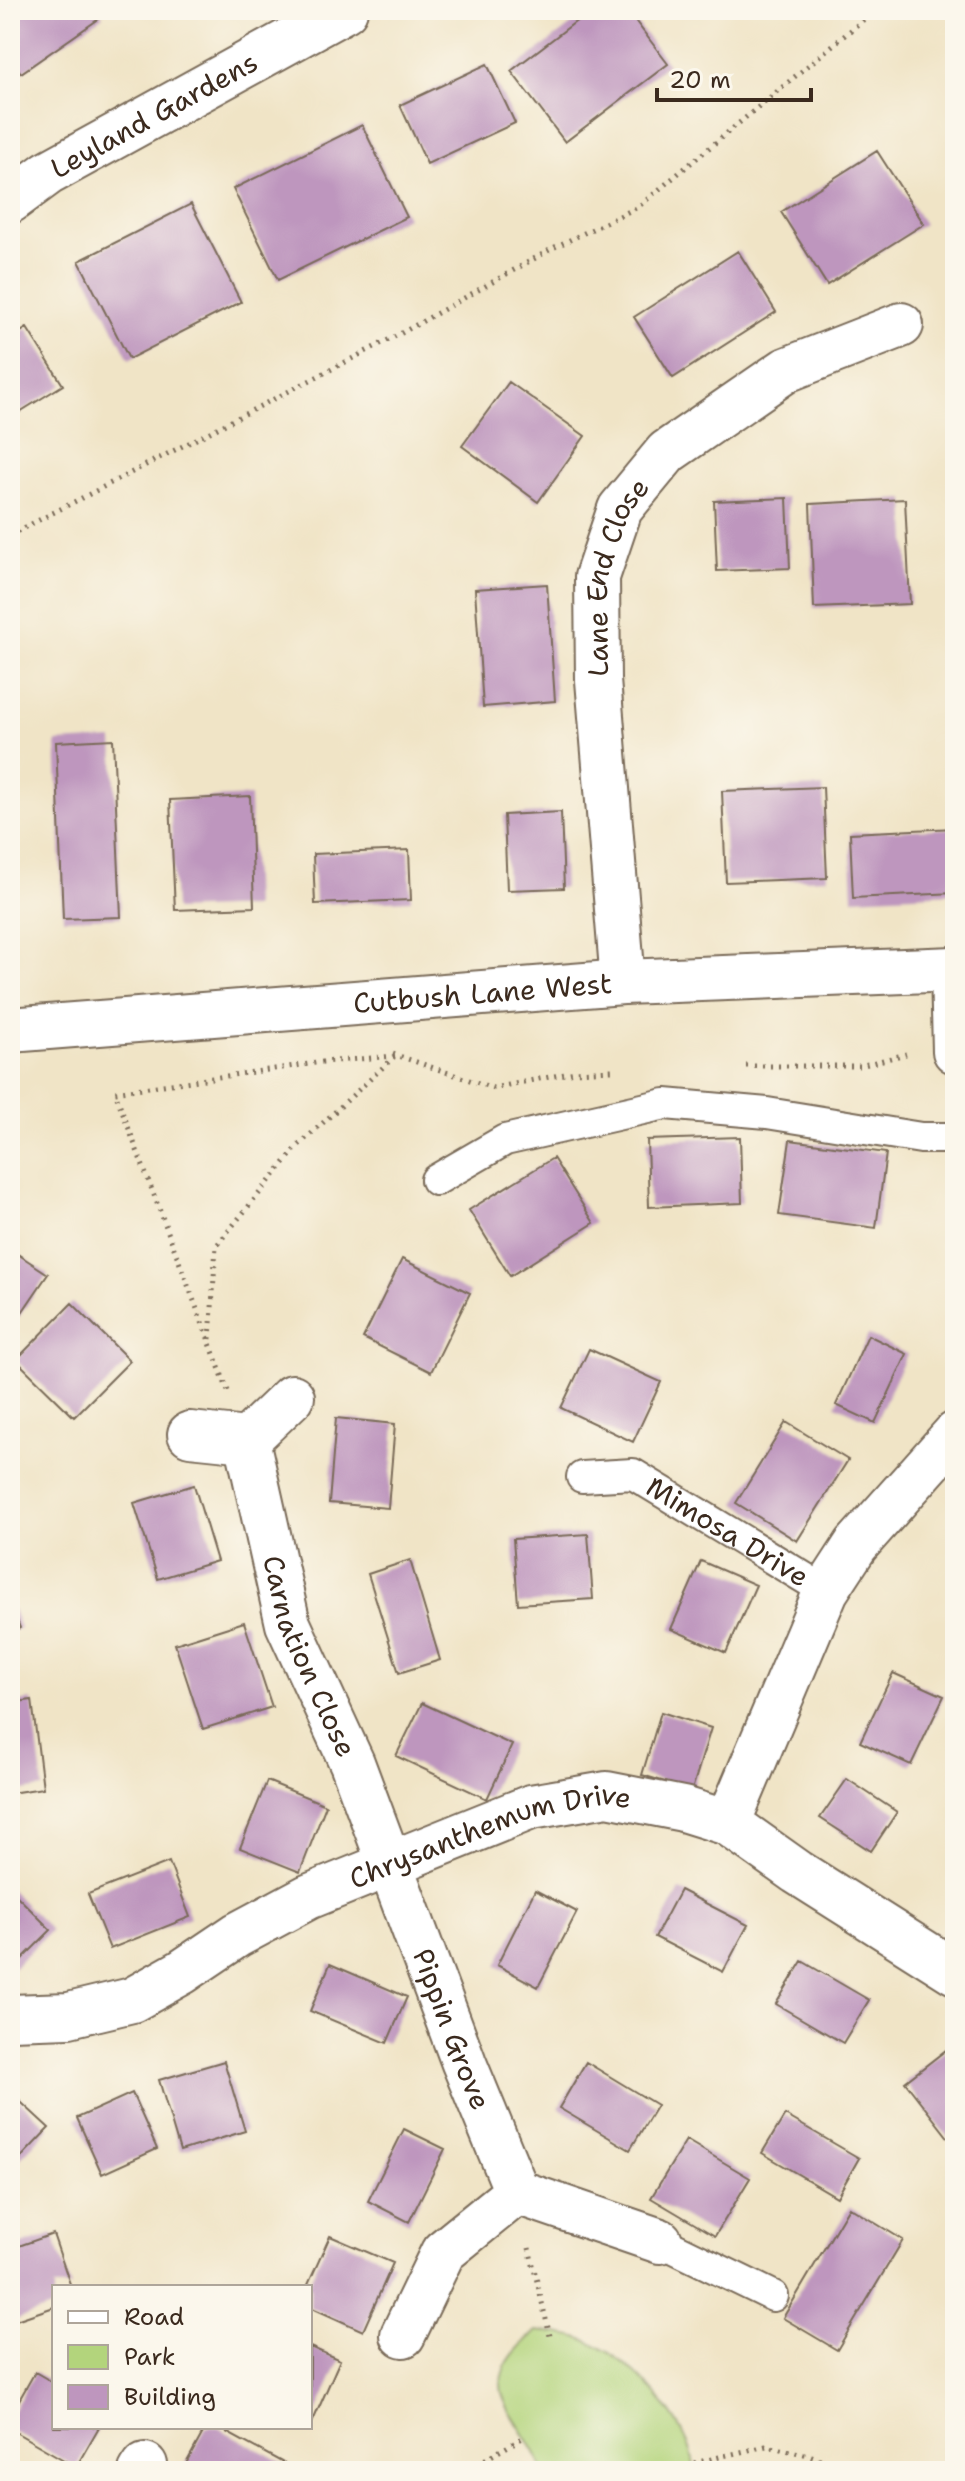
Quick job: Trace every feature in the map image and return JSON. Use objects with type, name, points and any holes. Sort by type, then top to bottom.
[{"type":"street","name":"Leyland Gardens","points":[[10,201],[48,173],[345,10]]},
{"type":"street","name":"Lane End Close","points":[[623,982],[598,680],[597,577],[620,509],[667,452],[786,370],[901,325]]},
{"type":"street","name":"Cutbush Lane West","points":[[10,1030],[623,982],[954,969]]},
{"type":"street","points":[[954,969],[955,1051]]},
{"type":"street","points":[[190,1434],[247,1440],[292,1397]]},
{"type":"street","name":"Mimosa Drive","points":[[728,1823],[826,1591],[856,1545],[955,1434]]},
{"type":"street","name":"Carnation Close","points":[[247,1440],[288,1624],[352,1763],[389,1866]]},
{"type":"street","name":"Chrysanthemum Drive","points":[[10,2017],[69,2015],[132,2000],[182,1972],[237,1935],[308,1897],[531,1807],[607,1794],[683,1809],[728,1823],[797,1872],[955,1972]]},
{"type":"street","name":"Pippin Grove","points":[[389,1866],[517,2192]]},
{"type":"street","points":[[403,2335],[443,2252],[517,2192],[660,2241]]},
{"type":"lane","points":[[436,1180],[505,1140],[665,1104],[767,1113],[921,1138],[955,1138]]},
{"type":"lane","name":"Mimosa Drive","points":[[582,1477],[633,1474],[826,1591]]},
{"type":"lane","points":[[660,2241],[773,2296]]},
{"type":"path","points":[[10,535],[398,335],[555,247],[638,207],[875,10]]},
{"type":"path","points":[[210,1343],[216,1246],[299,1145],[395,1056],[323,1062],[115,1092],[210,1343],[247,1440]]},
{"type":"path","points":[[517,2192],[550,2336]]},
{"type":"path","points":[[474,2471],[482,2461],[526,2436]]},
{"type":"path","points":[[694,2463],[766,2446],[809,2455],[852,2471]]},
{"type":"green space","points":[[537,2331],[580,2338],[617,2358],[636,2374],[654,2392],[683,2432],[694,2471],[544,2471],[504,2400],[501,2384],[504,2369],[516,2351]]},
{"type":"building","points":[[10,10],[99,10],[103,16],[21,73],[10,57]]},
{"type":"building","points":[[591,10],[627,10],[668,64],[565,142],[511,71]]},
{"type":"building","points":[[487,64],[515,123],[427,164],[400,105]]},
{"type":"building","points":[[362,125],[407,217],[278,280],[233,189]]},
{"type":"building","points":[[877,151],[924,224],[827,285],[781,212]]},
{"type":"building","points":[[191,204],[241,302],[129,359],[79,261]]},
{"type":"building","points":[[738,251],[776,312],[673,378],[634,317]]},
{"type":"building","points":[[27,328],[63,385],[10,418],[10,339]]},
{"type":"building","points":[[509,382],[585,436],[538,502],[462,446]]},
{"type":"building","points":[[787,498],[790,568],[717,571],[714,501]]},
{"type":"building","points":[[905,499],[910,604],[814,608],[810,504]]},
{"type":"building","points":[[547,584],[555,701],[483,707],[475,589]]},
{"type":"building","points":[[113,739],[121,917],[63,919],[56,742]]},
{"type":"building","points":[[823,787],[827,878],[726,882],[722,791]]},
{"type":"building","points":[[250,796],[254,907],[175,910],[170,800]]},
{"type":"building","points":[[561,812],[564,888],[507,890],[504,815]]},
{"type":"building","points":[[955,828],[955,893],[853,898],[850,833]]},
{"type":"building","points":[[409,850],[411,900],[315,904],[313,854]]},
{"type":"building","points":[[740,1137],[742,1203],[649,1207],[647,1140]]},
{"type":"building","points":[[790,1140],[886,1153],[876,1228],[779,1215]]},
{"type":"building","points":[[553,1158],[594,1223],[510,1276],[469,1210]]},
{"type":"building","points":[[10,1249],[48,1274],[10,1330]]},
{"type":"building","points":[[402,1259],[470,1293],[431,1372],[363,1338]]},
{"type":"building","points":[[72,1303],[130,1361],[74,1417],[16,1360]]},
{"type":"building","points":[[868,1335],[907,1354],[875,1423],[836,1405]]},
{"type":"building","points":[[589,1349],[661,1382],[633,1442],[561,1408]]},
{"type":"building","points":[[336,1418],[395,1424],[388,1508],[329,1503]]},
{"type":"building","points":[[786,1422],[848,1460],[797,1541],[736,1503]]},
{"type":"building","points":[[194,1485],[217,1561],[158,1579],[134,1503]]},
{"type":"building","points":[[588,1534],[593,1599],[518,1604],[513,1539]]},
{"type":"building","points":[[410,1560],[440,1660],[399,1673],[368,1574]]},
{"type":"building","points":[[701,1561],[756,1585],[726,1653],[671,1629]]},
{"type":"building","points":[[10,1602],[20,1628],[10,1632]]},
{"type":"building","points":[[244,1622],[272,1707],[203,1729],[175,1644]]},
{"type":"building","points":[[893,1673],[944,1696],[911,1765],[860,1742]]},
{"type":"building","points":[[32,1700],[43,1788],[10,1793],[10,1703]]},
{"type":"building","points":[[422,1703],[512,1745],[487,1799],[396,1756]]},
{"type":"building","points":[[661,1712],[711,1728],[692,1790],[642,1775]]},
{"type":"building","points":[[847,1779],[897,1812],[871,1851],[820,1818]]},
{"type":"building","points":[[267,1781],[326,1805],[300,1872],[240,1848]]},
{"type":"building","points":[[169,1862],[190,1917],[110,1949],[88,1894]]},
{"type":"building","points":[[10,1889],[51,1930],[10,1971]]},
{"type":"building","points":[[535,1890],[577,1912],[538,1987],[497,1965]]},
{"type":"building","points":[[680,1890],[748,1925],[723,1972],[655,1937]]},
{"type":"building","points":[[802,1961],[869,2000],[843,2043],[776,2004]]},
{"type":"building","points":[[330,1964],[407,1997],[387,2043],[310,2011]]},
{"type":"building","points":[[946,2050],[955,2061],[955,2137],[950,2140],[905,2082]]},
{"type":"building","points":[[224,2061],[245,2131],[180,2151],[159,2080]]},
{"type":"building","points":[[586,2062],[657,2105],[630,2150],[559,2108]]},
{"type":"building","points":[[10,2092],[49,2128],[10,2169]]},
{"type":"building","points":[[132,2093],[157,2149],[102,2174],[77,2118]]},
{"type":"building","points":[[785,2115],[859,2158],[837,2197],[762,2153]]},
{"type":"building","points":[[404,2129],[445,2149],[409,2222],[368,2201]]},
{"type":"building","points":[[686,2140],[750,2178],[715,2236],[651,2198]]},
{"type":"building","points":[[849,2207],[903,2240],[837,2350],[783,2318]]},
{"type":"building","points":[[53,2234],[70,2285],[52,2285],[52,2308],[10,2322],[10,2249]]},
{"type":"building","points":[[330,2236],[393,2263],[363,2331],[312,2308],[312,2285],[308,2285]]},
{"type":"building","points":[[312,2348],[340,2360],[312,2420]]},
{"type":"building","points":[[35,2372],[52,2382],[52,2429],[98,2429],[76,2467],[10,2429],[10,2416]]},
{"type":"building","points":[[205,2429],[221,2429],[298,2471],[182,2471]]}]
